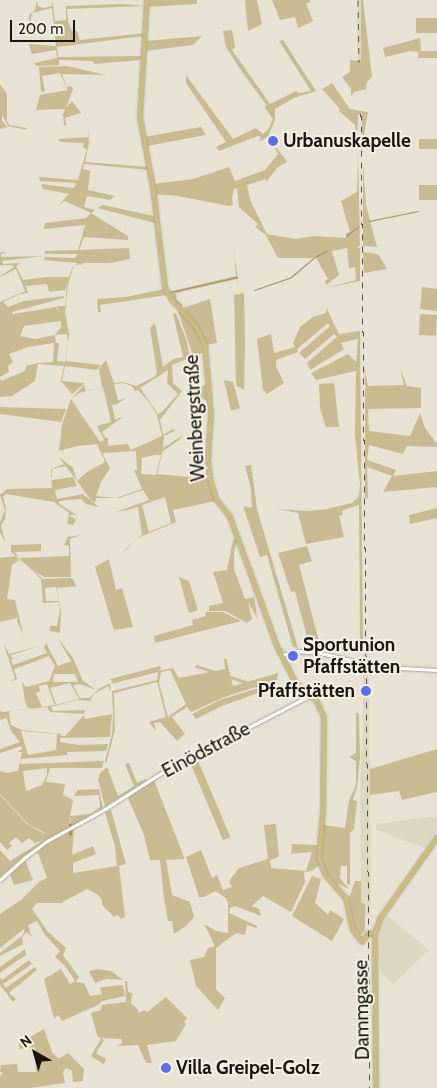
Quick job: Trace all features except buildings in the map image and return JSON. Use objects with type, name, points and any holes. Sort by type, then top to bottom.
[{"type":"main road","name":"Weinbergstraße","points":[[147,0],[140,117],[150,167],[165,287],[172,300],[196,327],[205,345],[212,415],[208,448],[210,479],[216,499],[232,522],[268,627],[282,656],[298,686],[311,695],[323,713],[325,723],[322,825],[319,852],[321,867],[330,881],[346,898],[353,930],[362,942],[368,934],[375,934]]},
{"type":"main road","points":[[375,934],[380,919],[437,838]]},
{"type":"main road","name":"Dammgasse","points":[[375,934],[376,1088]]},
{"type":"street","points":[[282,656],[298,651],[313,652],[382,667],[437,670]]},
{"type":"street","name":"Einödstraße","points":[[0,880],[22,859],[47,841],[105,810],[182,761],[311,695]]},
{"type":"shaded area","points":[[37,0],[38,6],[43,8],[52,6],[52,0],[55,21],[66,20],[66,6],[123,4],[144,6],[67,9],[68,21],[72,31],[77,31],[80,40],[144,33],[144,36],[57,47],[58,57],[141,56],[141,60],[94,64],[93,61],[59,60],[59,65],[37,66],[34,63],[57,58],[56,50],[32,54],[29,44],[56,46],[52,8],[32,13],[29,28],[29,15],[35,10]]},
{"type":"shaded area","points":[[148,0],[197,0],[197,4],[147,7]]},
{"type":"shaded area","points":[[245,0],[257,0],[262,24],[248,31]]},
{"type":"shaded area","points":[[272,0],[310,0],[306,4],[313,21],[298,28],[295,17],[280,20]]},
{"type":"shaded area","points":[[357,0],[361,0],[361,62],[357,62]]},
{"type":"shaded area","points":[[361,0],[363,0],[372,77],[367,82],[366,89],[354,92],[351,96],[351,89],[342,77],[350,72],[350,60],[361,61]]},
{"type":"shaded area","points":[[416,18],[437,18],[437,33],[416,33]]},
{"type":"shaded area","points":[[232,30],[235,47],[232,50],[270,104],[296,91],[300,93],[311,91],[279,41],[283,40],[316,91],[294,98],[275,109],[275,120],[269,134],[287,162],[278,167],[266,182],[266,179],[247,185],[250,200],[267,234],[295,239],[314,236],[346,238],[346,233],[350,232],[341,201],[357,192],[358,151],[360,246],[356,247],[360,248],[360,281],[326,288],[356,280],[355,267],[349,268],[347,248],[332,251],[339,275],[326,285],[325,281],[328,279],[316,258],[278,258],[266,235],[255,227],[258,224],[239,207],[237,188],[234,189],[233,205],[229,206],[178,196],[154,194],[153,184],[193,179],[229,167],[235,181],[265,170],[278,154],[274,147],[270,146],[267,137],[259,142],[261,137],[258,136],[219,151],[216,147],[226,142],[186,83],[186,75],[233,139],[256,128],[263,134],[268,130],[273,119],[265,108],[266,104],[226,47],[223,31]]},
{"type":"shaded area","points":[[202,36],[193,45],[145,51],[145,41]]},
{"type":"shaded area","points":[[420,38],[421,51],[437,51],[437,58],[418,58],[418,52],[410,51],[385,57],[383,48]]},
{"type":"shaded area","points":[[67,66],[106,75],[62,74],[67,87],[71,86],[73,89],[66,108],[72,101],[81,113],[65,118],[66,125],[64,126],[63,114],[65,109],[36,110],[40,95],[68,90],[60,73],[42,76],[45,91],[41,92],[39,67]]},
{"type":"shaded area","points":[[332,83],[350,109],[368,112],[362,146],[362,114],[358,115],[357,145],[355,125],[339,111],[340,109],[322,89]]},
{"type":"shaded area","points":[[0,84],[7,94],[7,121],[9,125],[27,128],[26,130],[8,126],[2,114],[2,121],[8,127],[0,129]]},
{"type":"shaded area","points":[[201,127],[206,135],[147,146],[144,137]]},
{"type":"shaded area","points":[[88,128],[89,143],[85,162],[148,167],[149,170],[84,164],[83,169],[90,171],[88,190],[115,196],[110,200],[87,196],[84,207],[95,210],[91,213],[65,201],[58,206],[69,194],[43,189],[41,184],[74,188],[76,183],[40,181],[39,177],[78,180],[87,149],[83,148],[84,143],[61,142],[58,139],[88,137]]},
{"type":"shaded area","points":[[419,139],[437,139],[437,149],[419,149]]},
{"type":"shaded area","points":[[363,163],[366,205],[377,247],[363,246]]},
{"type":"shaded area","points":[[419,185],[437,185],[437,200],[419,200]]},
{"type":"shaded area","points":[[103,205],[154,216],[155,223],[97,208]]},
{"type":"shaded area","points":[[91,213],[128,236],[128,240],[84,237],[79,250],[129,248],[130,259],[110,263],[80,263],[85,264],[75,265],[78,263],[44,260],[45,257],[75,258],[77,254],[45,254],[45,251],[78,250],[85,225],[44,229],[45,223],[86,218]]},
{"type":"shaded area","points":[[234,250],[239,288],[237,279],[176,293],[177,300],[183,305],[181,307],[173,299],[168,292],[236,276]]},
{"type":"shaded area","points":[[363,252],[378,254],[387,269],[364,273]]},
{"type":"shaded area","points":[[0,253],[7,253],[1,254],[1,257],[44,256],[2,261],[3,264],[21,263],[14,267],[12,265],[0,265]]},
{"type":"shaded area","points":[[16,266],[23,280],[69,277],[73,266],[68,285],[65,312],[69,334],[66,361],[101,365],[97,370],[65,366],[62,381],[85,383],[72,394],[61,381],[64,366],[38,364],[35,381],[12,396],[0,397],[0,377],[0,302],[25,291],[16,269],[0,276]],"holes":[[[67,283],[65,306],[57,306],[59,312],[56,307],[13,314],[12,312],[64,298],[64,296],[24,301],[8,307],[3,302],[20,294],[28,293],[26,286],[47,284],[49,292],[65,290]],[[61,321],[61,327],[55,335],[35,339],[20,336],[24,326]],[[67,334],[68,343],[65,362],[57,361],[59,343],[56,343],[55,335]],[[54,343],[53,362],[26,366],[25,371],[1,381],[0,377],[9,372],[8,366],[13,362],[9,354],[28,347]]]},
{"type":"shaded area","points":[[422,287],[437,289],[437,311],[420,309]]},
{"type":"shaded area","points":[[164,289],[167,295],[100,305],[101,312],[98,312],[97,299],[126,297]]},
{"type":"shaded area","points":[[244,293],[244,390],[237,386],[236,383],[234,295]]},
{"type":"shaded area","points":[[210,299],[217,343],[205,345],[201,332],[183,308]]},
{"type":"shaded area","points":[[326,307],[339,334],[360,331],[363,643],[360,643],[359,505],[343,510],[342,516],[339,515],[344,537],[306,544],[298,513],[277,509],[307,511],[327,509],[352,503],[359,496],[360,485],[355,435],[356,371],[316,380],[311,373],[348,354],[356,362],[358,339],[341,343],[344,349],[310,370],[307,363],[337,337],[334,334],[305,359],[299,353],[330,326],[328,323],[297,349],[298,352],[276,360],[276,366],[284,383],[267,394],[263,390],[257,339],[271,334],[274,353],[295,347],[293,343],[300,327],[313,317],[326,313]]},
{"type":"shaded area","points":[[180,310],[195,328],[201,341],[203,353],[193,356],[178,311]]},
{"type":"shaded area","points":[[176,313],[190,356],[192,357],[172,365],[173,383],[182,391],[160,420],[163,435],[173,429],[175,431],[164,436],[163,448],[183,435],[163,451],[157,474],[209,479],[215,501],[173,510],[176,522],[135,539],[142,535],[138,507],[116,512],[149,500],[143,490],[119,498],[116,498],[96,498],[95,503],[91,500],[59,457],[73,468],[77,481],[87,472],[105,462],[97,444],[77,446],[59,451],[62,424],[71,399],[100,442],[104,440],[97,426],[111,422],[103,387],[79,393],[72,398],[84,385],[86,391],[102,387],[99,369],[106,360],[114,383],[123,382],[136,386],[154,377],[157,373],[150,328],[155,323],[163,367],[173,359],[183,357],[173,314]],"holes":[[[168,370],[167,383],[178,394],[158,414],[140,388]],[[123,383],[132,386],[135,391],[138,390],[157,415],[162,436],[131,450],[128,444],[108,446],[108,438],[105,438],[102,432],[124,416],[115,420],[112,405],[127,397],[118,401],[114,384]],[[136,451],[137,470],[134,470],[142,489],[116,498],[96,496],[101,482],[110,468],[102,453]],[[161,455],[156,475],[141,474],[142,458]],[[165,497],[171,523],[149,532],[142,505]]]},
{"type":"shaded area","points":[[420,314],[437,315],[436,336],[419,335]]},
{"type":"shaded area","points":[[364,365],[368,386],[404,385],[400,368],[407,386],[421,388],[421,408],[368,409],[369,431],[410,436],[420,413],[425,428],[437,444],[437,447],[407,446],[403,454],[369,445],[367,460],[396,470],[393,476],[437,471],[437,487],[383,492],[392,476],[367,467],[368,498],[365,499],[365,388],[368,388],[365,386]]},
{"type":"shaded area","points":[[224,380],[233,382],[240,408],[231,411]]},
{"type":"shaded area","points":[[334,383],[339,427],[326,427],[320,409],[319,384]]},
{"type":"shaded area","points":[[206,385],[208,401],[186,392],[186,391]]},
{"type":"shaded area","points":[[0,407],[66,409],[61,422],[0,414]]},
{"type":"shaded area","points":[[64,464],[66,466],[52,469],[52,480],[73,477],[77,486],[55,490],[57,499],[83,494],[99,507],[86,504],[81,499],[60,501],[58,503],[78,516],[72,514],[70,516],[76,520],[73,525],[67,524],[69,513],[54,502],[6,494],[3,497],[6,508],[5,519],[1,526],[6,544],[0,532],[0,522],[5,510],[0,495],[7,489],[52,488],[51,469]]},
{"type":"shaded area","points":[[251,465],[257,509],[298,648],[293,647],[267,555],[260,557],[244,509],[244,506],[252,508],[251,489],[245,466]]},
{"type":"shaded area","points":[[437,508],[437,518],[410,524],[409,515]]},
{"type":"shaded area","points":[[81,535],[70,539],[71,577],[44,577],[11,552],[11,545],[41,544],[41,551],[15,552],[19,558],[69,556],[69,546],[64,545],[68,537]]},
{"type":"shaded area","points":[[236,538],[234,569],[245,599],[254,597],[256,609],[257,618],[248,602],[252,619],[247,623],[225,611],[209,611],[209,606],[223,603],[213,572],[227,570],[233,540]]},
{"type":"shaded area","points":[[307,546],[312,561],[299,565],[321,649],[310,649],[295,591],[291,592],[278,553]]},
{"type":"shaded area","points":[[15,556],[19,560],[12,565],[7,599],[15,600],[23,634],[17,621],[18,618],[0,622],[0,558]]},
{"type":"shaded area","points":[[109,559],[116,590],[122,588],[133,627],[114,630],[95,567]]},
{"type":"shaded area","points":[[22,561],[43,579],[71,578],[76,586],[57,588],[61,611],[60,633],[50,631],[50,626],[57,626],[60,610],[59,602],[43,603],[41,579]],"holes":[[[56,587],[59,601],[46,601],[45,588]]]},
{"type":"shaded area","points":[[179,577],[189,581],[198,610],[189,613]]},
{"type":"shaded area","points":[[205,612],[223,612],[241,621],[155,643],[154,636],[193,625],[192,620],[206,616]]},
{"type":"shaded area","points":[[57,637],[73,658],[83,681],[96,690],[80,684],[73,685],[80,698],[90,698],[92,695],[100,688],[108,684],[110,684],[111,692],[108,686],[94,694],[90,701],[77,700],[51,707],[53,711],[85,710],[84,714],[50,712],[47,707],[14,711],[34,708],[28,708],[25,702],[22,682],[26,687],[49,681],[55,666],[44,648],[46,643],[58,666],[71,661]],"holes":[[[54,674],[75,674],[78,682],[53,682]],[[70,683],[79,699],[55,705],[42,707],[36,693],[40,691],[39,686],[47,684],[54,704],[56,704],[50,688]]]},
{"type":"shaded area","points":[[3,642],[9,654],[43,645],[11,655],[12,659],[21,657],[11,660],[13,665],[47,653],[49,656],[14,669],[17,679],[11,682],[15,678]]},
{"type":"shaded area","points":[[363,643],[367,643],[369,688],[371,880],[370,915],[365,916],[361,904],[360,785],[362,740],[363,760]]},
{"type":"shaded area","points":[[226,658],[233,686],[278,673],[277,680],[222,698],[191,712],[187,707],[172,717],[185,734],[177,741],[160,722],[154,723],[156,731],[169,748],[149,722],[166,717],[157,682],[114,693],[115,730],[106,764],[105,761],[112,734],[112,691],[157,680],[158,672],[111,684],[113,682],[110,679],[160,666],[161,669],[158,671],[173,668],[179,678],[225,669],[224,659]],"holes":[[[170,670],[186,704],[168,717],[159,683],[161,672]]]},
{"type":"shaded area","points":[[196,665],[274,690],[273,693],[195,668]]},
{"type":"shaded area","points":[[277,682],[275,687],[222,706],[196,719],[192,714],[220,700]]},
{"type":"shaded area","points":[[0,711],[11,711],[9,713],[11,725],[22,730],[61,734],[61,736],[65,736],[84,715],[85,719],[112,714],[110,737],[61,738],[60,742],[79,745],[108,744],[106,751],[67,752],[67,755],[21,759],[20,764],[104,761],[102,768],[50,768],[46,782],[65,784],[63,795],[73,800],[70,816],[91,814],[100,807],[99,795],[74,796],[77,790],[99,789],[103,808],[71,827],[70,817],[69,829],[28,853],[0,877],[0,850],[10,861],[44,840],[35,843],[29,838],[22,843],[16,837],[9,843],[12,846],[7,850],[0,842],[0,795],[27,824],[47,834],[28,824],[0,794],[0,771],[7,773],[18,771],[22,752],[17,752],[22,749],[21,746],[0,753],[0,749],[20,742],[11,731],[6,716],[6,718],[0,720]],"holes":[[[21,731],[57,734],[56,750],[28,755]],[[47,768],[47,775],[42,785],[26,791],[23,771]]]},
{"type":"shaded area","points":[[356,712],[359,714],[360,758],[357,787],[353,800],[357,801],[354,829],[350,833],[350,885],[347,884],[347,866],[341,866],[340,878],[349,889],[337,883],[337,886],[324,869],[320,854],[323,825],[345,828],[349,801],[356,784],[356,761],[349,757],[356,753]]},
{"type":"shaded area","points":[[437,749],[437,792],[402,800],[399,791],[370,795],[370,769]]},
{"type":"shaded area","points":[[196,756],[230,837],[223,840],[189,759]]},
{"type":"shaded area","points":[[129,763],[137,783],[145,779],[147,780],[105,807],[98,779],[100,773],[107,767],[106,764],[118,796],[134,786],[125,764]]},
{"type":"shaded area","points":[[154,780],[184,857],[184,859],[166,860],[172,895],[190,902],[194,917],[186,926],[174,934],[172,921],[168,921],[160,860],[150,860],[144,835],[128,798]]},
{"type":"shaded area","points":[[111,810],[126,864],[119,866],[125,917],[121,919],[118,915],[114,917],[102,905],[102,900],[97,894],[87,889],[61,903],[37,903],[32,909],[48,932],[66,948],[63,955],[79,977],[76,982],[84,983],[90,996],[102,994],[100,988],[103,987],[123,985],[125,996],[102,1001],[98,1005],[62,1021],[58,1015],[54,1019],[44,979],[61,969],[70,984],[75,981],[65,966],[55,957],[60,951],[45,935],[37,921],[28,925],[32,937],[27,932],[22,937],[23,944],[0,956],[0,953],[23,935],[25,928],[0,948],[0,914],[21,900],[40,881],[47,878],[38,853],[34,854],[35,851],[74,829],[72,855],[93,846],[96,854],[73,863],[73,873],[117,866],[115,847],[105,812]]},
{"type":"shaded area","points":[[437,816],[437,832],[425,848],[376,830],[376,824]]},
{"type":"shaded area","points":[[276,824],[279,857],[270,860],[271,868],[306,871],[312,852],[291,854],[292,844],[318,845],[319,865],[312,871],[304,872],[305,882],[291,912],[263,896],[252,906],[259,909],[261,916],[235,906],[230,908],[229,913],[257,926],[257,928],[247,925],[245,935],[236,933],[216,948],[216,989],[225,998],[218,1010],[196,986],[190,960],[204,957],[208,948],[215,946],[204,924],[216,931],[228,933],[228,903],[226,898],[215,891],[204,897],[199,897],[186,857],[201,850],[212,878],[217,875],[223,890],[232,887],[229,881],[239,868],[268,859],[264,825]]},
{"type":"shaded area","points":[[25,860],[33,880],[14,885],[10,874]]},
{"type":"shaded area","points":[[312,876],[321,879],[315,903],[328,915],[330,910],[344,919],[332,941],[292,916]]},
{"type":"shaded area","points":[[355,881],[361,881],[361,903],[365,904],[365,930],[361,935],[354,928],[349,898]]},
{"type":"shaded area","points":[[388,916],[429,950],[393,984],[381,972],[377,950],[379,928]]},
{"type":"shaded area","points":[[25,949],[26,955],[0,973],[0,967]]},
{"type":"shaded area","points":[[29,960],[32,964],[3,984],[6,988],[35,967],[37,970],[9,993],[16,999],[13,1002],[0,985],[0,977],[2,980]]},
{"type":"shaded area","points":[[98,969],[111,971],[123,980],[106,979],[95,983],[89,971]]},
{"type":"shaded area","points":[[125,981],[127,981],[128,992],[132,993],[131,1003],[138,1010],[138,1013],[145,1010],[147,1012],[166,997],[187,1018],[184,1022],[186,1024],[176,1041],[147,1045],[152,1063],[146,1063],[138,1045],[117,1046],[122,1043],[121,1039],[102,1038],[104,1040],[96,1053],[106,1059],[104,1064],[91,1056],[101,1039],[97,1035],[91,1013],[101,1010],[102,1005],[126,1002]]},
{"type":"shaded area","points":[[44,1029],[52,1052],[59,1059],[68,1053],[84,1069],[83,1081],[73,1082],[72,1071],[66,1068],[63,1072],[65,1083],[30,1088],[0,1088],[0,1076],[3,1073],[0,1072],[1,1065],[17,1064],[18,1072],[36,1072],[35,1047],[19,1049],[19,1043]]},
{"type":"waterway","points":[[369,221],[418,211]]},
{"type":"waterway","points":[[346,236],[359,226]]},
{"type":"waterway","points":[[315,257],[326,251]]},
{"type":"waterway","points":[[254,290],[291,277],[314,258]]},
{"type":"waterway","points":[[170,292],[237,277]]},
{"type":"waterway","points":[[70,825],[70,834]]},
{"type":"railway","points":[[358,0],[359,62]]},
{"type":"railway","points":[[361,114],[370,1088]]},
{"type":"place","name":"Urbanuskapelle","points":[[273,141]]},
{"type":"place","name":"Sportunion Pfaffstätten","points":[[293,656]]},
{"type":"place","name":"Pfaffstätten","points":[[366,691]]},
{"type":"place","name":"Villa Greipel-Golz","points":[[166,1068]]}]
